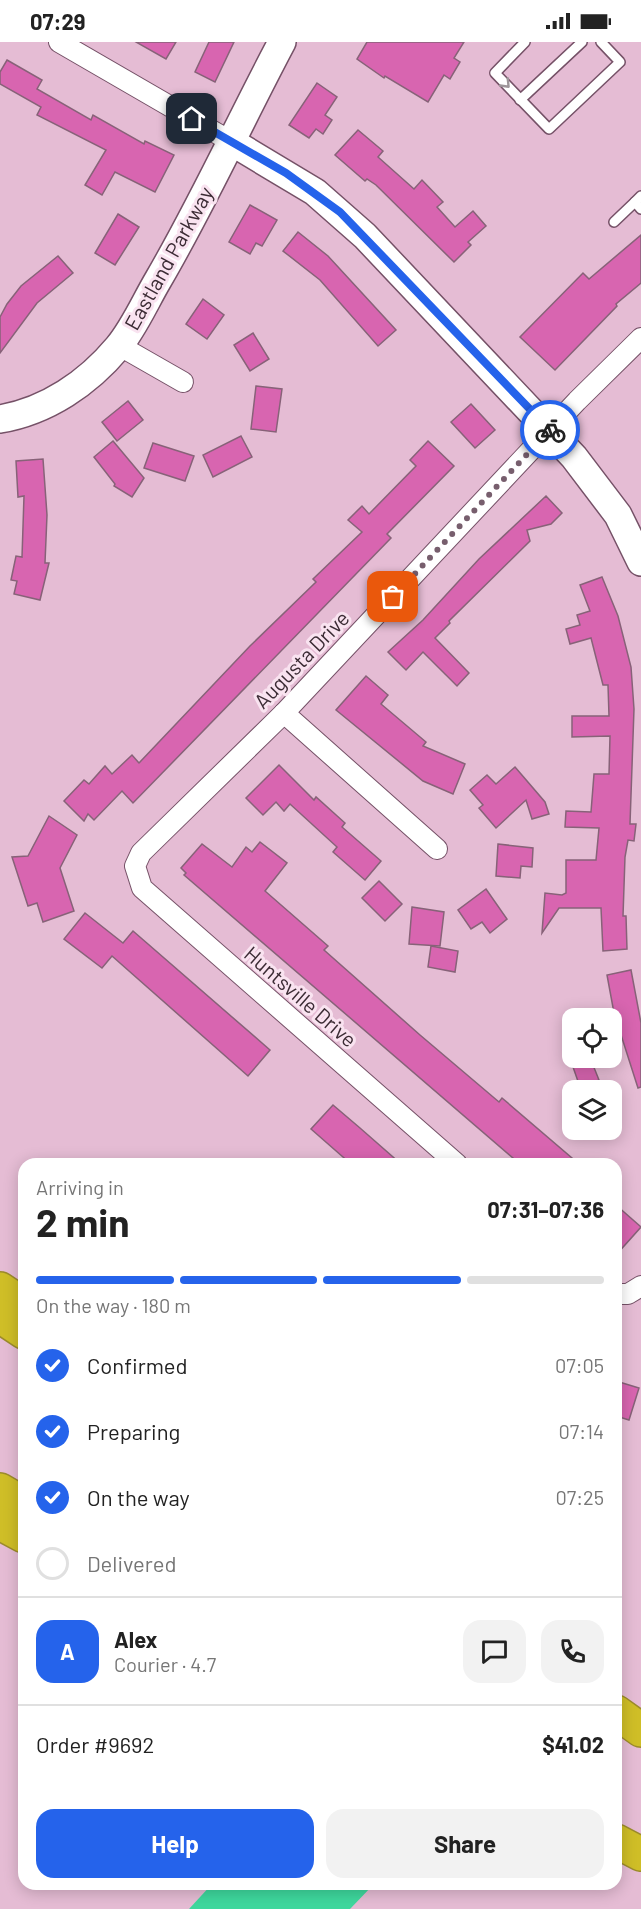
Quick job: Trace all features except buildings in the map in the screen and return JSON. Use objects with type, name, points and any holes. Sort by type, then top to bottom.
[{"type":"highway","points":[[0,1289],[18,1301]]},
{"type":"highway","points":[[0,1316],[18,1328]]},
{"type":"highway","points":[[0,1490],[18,1500]]},
{"type":"highway","points":[[0,1523],[18,1533]]},
{"type":"highway","points":[[622,1718],[641,1731]]},
{"type":"highway","points":[[622,1843],[641,1854]]},
{"type":"street","points":[[59,42],[286,173],[340,212],[550,430],[618,516],[641,562]]},
{"type":"street","name":"Eastland Parkway","points":[[0,419],[32,410],[54,400],[78,385],[120,346],[183,237],[282,42]]},
{"type":"street","name":"Augusta Drive","points":[[141,853],[284,713],[550,430],[641,338]]},
{"type":"street","points":[[120,346],[183,382]]},
{"type":"street","points":[[284,713],[437,849]]},
{"type":"street","name":"Huntsville Drive","points":[[141,853],[135,866],[142,888],[450,1158]]},
{"type":"street","points":[[622,1294],[628,1294],[641,1286]]},
{"type":"lane","points":[[525,42],[495,73],[549,129],[620,62],[601,42]]},
{"type":"lane","points":[[520,100],[582,42]]},
{"type":"lane","points":[[614,222],[639,203]]},
{"type":"green space","points":[[206,1890],[368,1890],[350,1909],[189,1909]]},
{"type":"way so far","points":[[393,597],[550,430]]},
{"type":"route","points":[[192,119],[286,173],[340,212],[550,430]]}]
